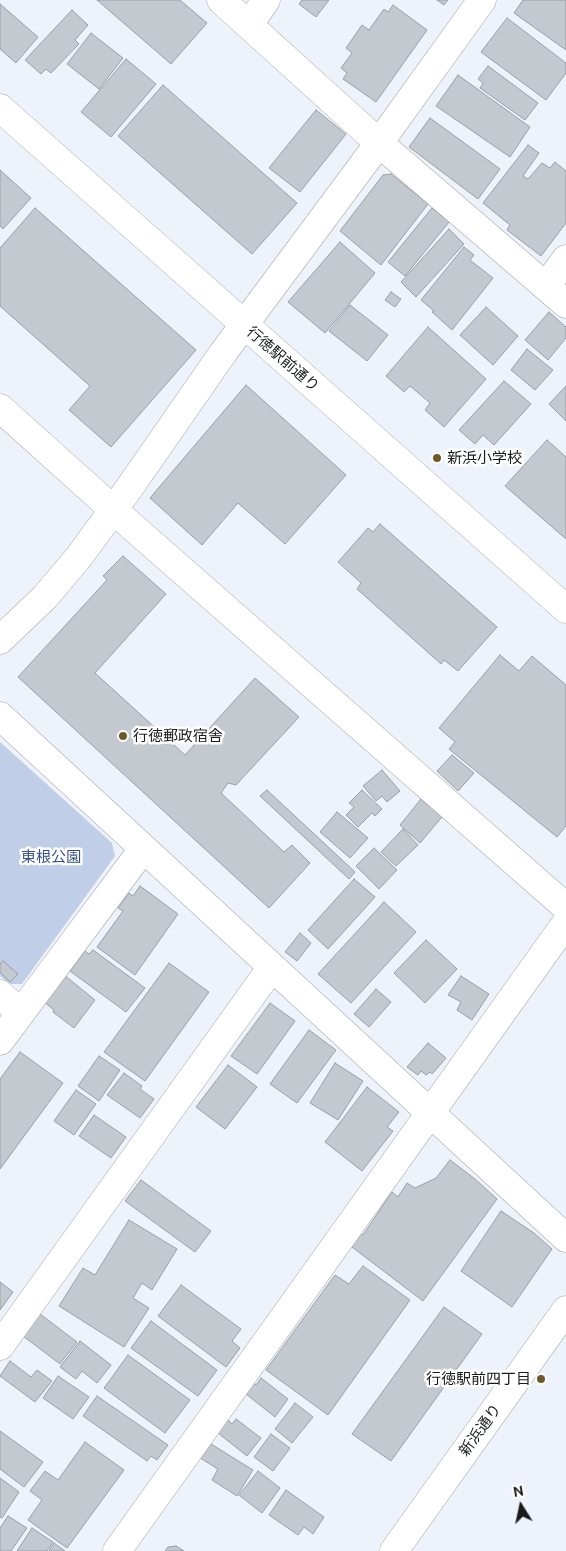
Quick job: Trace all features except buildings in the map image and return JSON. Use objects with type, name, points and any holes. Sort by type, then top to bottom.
[{"type":"street","points":[[221,0],[379,142],[556,295],[566,259]]},
{"type":"street","points":[[249,25],[266,0]]},
{"type":"street","points":[[0,640],[45,597],[78,558],[114,510],[223,353],[482,0]]},
{"type":"street","name":"行徳駅前通り","points":[[0,108],[566,609]]},
{"type":"street","points":[[0,408],[566,907]]},
{"type":"street","points":[[0,716],[566,1238]]},
{"type":"street","points":[[0,1041],[143,849]]},
{"type":"street","points":[[116,1551],[566,923]]},
{"type":"street","points":[[0,1346],[272,967]]},
{"type":"street","points":[[0,994],[20,1013]]},
{"type":"street","name":"新浜通り","points":[[394,1551],[566,1310]]},
{"type":"green space","name":"東根公園","points":[[0,742],[112,843],[115,856],[22,984],[9,984],[0,976]]},
{"type":"place","name":"新浜小学校","points":[[437,458]]},
{"type":"place","name":"行徳郵政宿舎","points":[[123,736]]},
{"type":"place","name":"行徳駅前四丁目","points":[[541,1379]]}]
